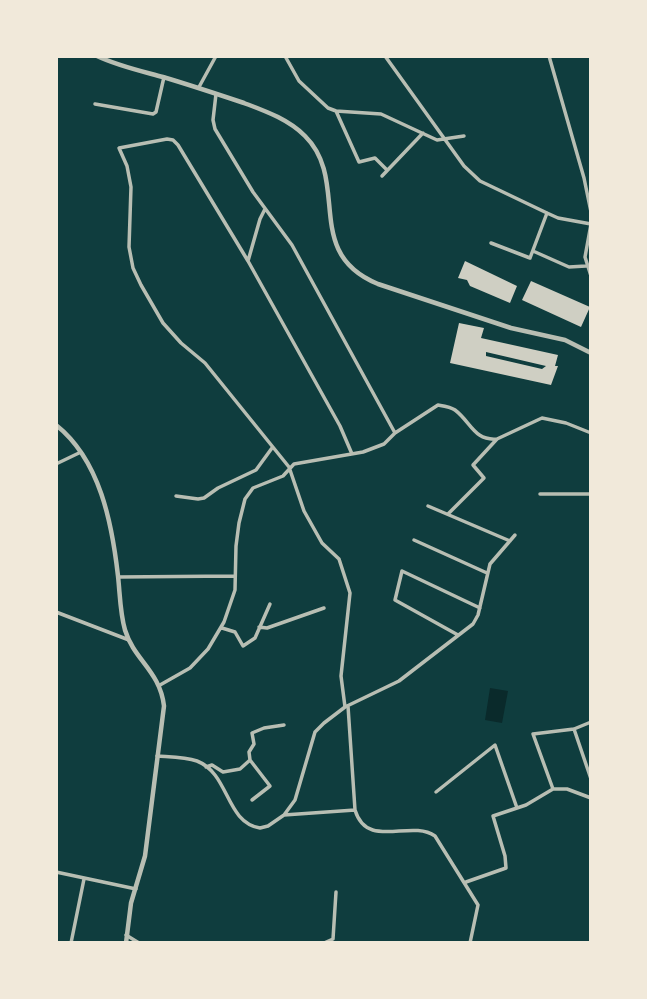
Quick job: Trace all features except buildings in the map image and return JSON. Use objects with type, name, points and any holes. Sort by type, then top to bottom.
[{"type":"street","points":[[97,56],[199,87],[281,118],[303,134],[319,156],[338,252],[361,276],[511,328],[565,340],[591,353]]},
{"type":"street","points":[[199,87],[216,56]]},
{"type":"street","points":[[285,56],[299,81],[328,108],[381,114],[436,140],[445,141],[464,136]]},
{"type":"street","points":[[385,56],[445,141],[464,166],[480,181],[558,218],[591,224],[585,257],[591,276]]},
{"type":"street","points":[[549,56],[591,212]]},
{"type":"street","points":[[95,104],[153,114],[156,112],[164,77]]},
{"type":"street","points":[[216,94],[213,120],[215,129],[265,209],[292,245],[395,433]]},
{"type":"street","points":[[336,111],[359,162],[374,158],[387,170]]},
{"type":"street","points":[[382,176],[423,133]]},
{"type":"street","points":[[352,454],[341,426],[248,261],[173,140],[119,148],[127,166],[131,187],[130,247],[133,268],[141,285],[163,323],[205,363],[289,467],[304,511],[322,543],[339,559],[350,593],[341,676],[358,820],[370,830],[428,832],[435,836],[478,905],[470,943]]},
{"type":"street","points":[[584,178],[591,177]]},
{"type":"street","points":[[248,261],[265,209]]},
{"type":"street","points":[[491,243],[530,258],[547,213]]},
{"type":"street","points":[[533,251],[569,267],[586,266]]},
{"type":"street","points":[[160,685],[190,668],[208,649],[221,627],[235,590],[236,546],[245,499],[253,488],[283,476],[294,464],[363,452],[384,444],[395,433],[438,405],[456,411],[480,437],[497,439]]},
{"type":"street","points":[[448,514],[484,478],[473,465],[497,439],[542,418],[566,423],[591,433]]},
{"type":"street","points":[[56,425],[81,452],[94,475],[113,542],[122,617],[129,640],[160,685],[164,706],[145,856],[126,943]]},
{"type":"street","points":[[176,496],[204,498],[218,488],[256,470],[272,448]]},
{"type":"street","points":[[56,464],[81,452]]},
{"type":"street","points":[[540,494],[591,494]]},
{"type":"street","points":[[428,506],[510,541]]},
{"type":"street","points":[[157,756],[188,759],[206,766],[219,777],[235,809],[248,825],[260,828],[268,826],[284,815],[295,800],[316,732],[346,706],[399,681],[473,624],[480,608],[490,564],[514,535]]},
{"type":"street","points":[[414,540],[486,573]]},
{"type":"street","points":[[458,635],[395,600],[402,570],[480,608]]},
{"type":"street","points":[[118,577],[235,576]]},
{"type":"street","points":[[221,627],[235,632],[243,646],[255,638],[270,604]]},
{"type":"street","points":[[258,627],[267,628],[324,608]]},
{"type":"street","points":[[56,612],[129,640]]},
{"type":"street","points":[[552,789],[533,734],[574,729],[591,722]]},
{"type":"street","points":[[253,800],[270,786],[250,760],[249,752],[254,744],[252,733],[264,727],[284,725]]},
{"type":"street","points":[[574,729],[591,779]]},
{"type":"street","points":[[436,792],[495,746],[517,808]]},
{"type":"street","points":[[206,766],[212,765],[223,772],[230,772],[240,769],[250,760]]},
{"type":"street","points":[[466,882],[506,868],[493,816],[517,808],[552,789],[567,789],[591,798]]},
{"type":"street","points":[[284,815],[355,810]]},
{"type":"street","points":[[56,872],[136,889]]},
{"type":"street","points":[[71,943],[84,879]]},
{"type":"street","points":[[324,943],[333,939],[336,892]]},
{"type":"street","points":[[126,935],[139,943]]},
{"type":"water","points":[[490,688],[508,691],[502,723],[485,720]]}]
